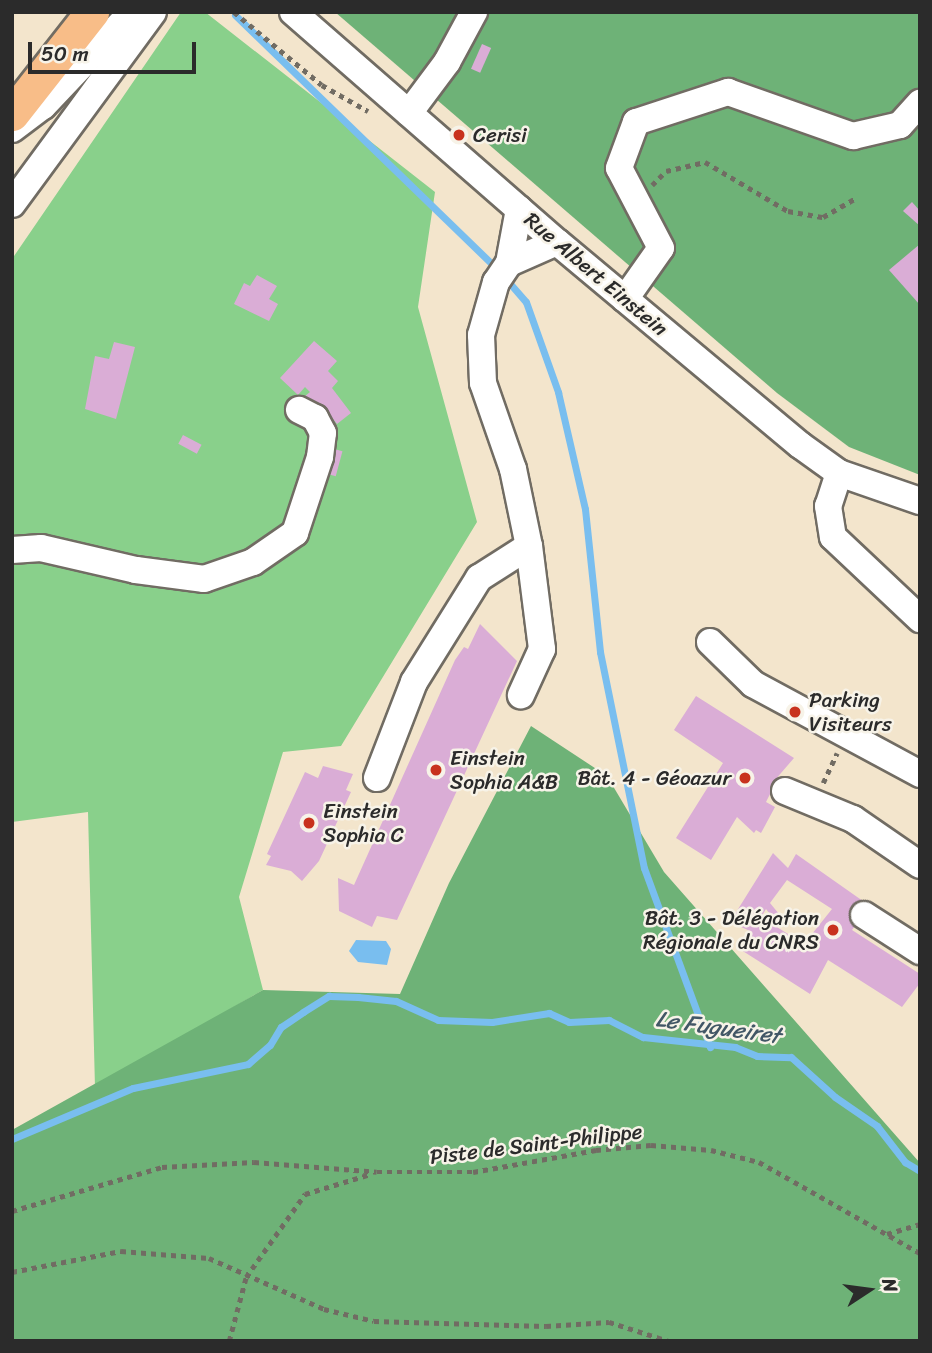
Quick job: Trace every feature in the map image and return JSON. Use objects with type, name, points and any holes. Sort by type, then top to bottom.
[{"type":"main road","points":[[12,114],[92,12]]},
{"type":"street","points":[[12,129],[43,106],[132,12]]},
{"type":"street","points":[[12,204],[153,12]]},
{"type":"street","name":"Rue Albert Einstein","points":[[293,12],[557,242],[839,473],[920,501]]},
{"type":"street","points":[[409,113],[447,62],[474,12]]},
{"type":"street","points":[[625,299],[662,248],[619,168],[636,122],[728,92],[853,136],[900,125],[920,103]]},
{"type":"street","points":[[519,209],[503,272],[481,335],[483,383],[513,469],[529,546],[542,649],[520,695]]},
{"type":"street","points":[[503,272],[557,242]]},
{"type":"street","points":[[12,550],[41,548],[136,570],[204,579],[253,562],[295,534],[320,457],[323,433],[315,418],[299,410]]},
{"type":"street","points":[[839,473],[828,506],[833,537],[919,617]]},
{"type":"street","points":[[377,778],[414,682],[479,578],[529,546]]},
{"type":"street","points":[[710,642],[753,684],[920,774]]},
{"type":"street","points":[[785,791],[853,819],[920,865]]},
{"type":"street","points":[[864,915],[920,951]]},
{"type":"path","points":[[234,12],[322,85],[381,118]]},
{"type":"path","points":[[637,201],[666,171],[705,162],[788,211],[823,217],[856,198]]},
{"type":"path","points":[[815,805],[831,764],[849,735]]},
{"type":"path","name":"Piste de Saint-Philippe","points":[[12,1211],[162,1167],[254,1162],[377,1172],[473,1172],[596,1150],[651,1145],[711,1150],[759,1162],[920,1253]]},
{"type":"path","points":[[229,1341],[246,1277],[305,1194],[377,1172]]},
{"type":"path","points":[[887,1234],[920,1224]]},
{"type":"path","points":[[12,1272],[121,1251],[209,1258],[246,1277],[324,1309],[374,1321],[546,1326],[609,1322],[669,1341]]},
{"type":"green space","points":[[181,12],[205,12],[435,192],[418,307],[477,522],[341,746],[283,752],[239,897],[263,990],[95,1088],[88,812],[12,822],[12,259]]},
{"type":"green space","points":[[335,12],[920,12],[920,475],[849,447],[777,393]]},
{"type":"green space","points":[[531,726],[607,776],[664,872],[920,1163],[920,1341],[12,1341],[12,1130],[263,990],[400,994],[449,883]]},
{"type":"water","points":[[356,940],[386,941],[391,949],[387,965],[358,962],[349,951]]},
{"type":"building","points":[[482,44],[491,48],[480,73],[471,69]]},
{"type":"building","points":[[912,202],[920,211],[920,226],[903,211]]},
{"type":"building","points":[[920,244],[920,305],[889,270]]},
{"type":"building","points":[[257,275],[277,286],[269,299],[278,304],[269,321],[234,304],[244,283],[250,286]]},
{"type":"building","points":[[314,341],[337,361],[328,371],[338,381],[332,388],[351,413],[337,424],[325,409],[320,414],[304,397],[310,392],[305,387],[298,395],[280,378]]},
{"type":"building","points":[[114,342],[135,347],[116,419],[85,409],[95,356],[109,359]]},
{"type":"building","points":[[183,435],[202,445],[197,454],[178,444]]},
{"type":"building","points":[[327,447],[342,451],[336,476],[320,472]]},
{"type":"building","name":"Einstein Sophia A&B","points":[[480,624],[517,661],[397,920],[377,916],[372,927],[339,911],[338,878],[354,885],[455,660],[464,647],[468,649]]},
{"type":"building","name":"Bât. 4 - Géoazur","points":[[696,696],[794,758],[775,780],[789,787],[780,796],[771,792],[766,802],[775,807],[761,833],[756,830],[754,833],[737,817],[711,860],[676,838],[723,763],[674,730]]},
{"type":"building","name":"Einstein Sophia C","points":[[323,766],[353,774],[346,790],[351,792],[319,861],[302,881],[291,871],[266,865],[271,856],[267,854],[305,772],[318,778]]},
{"type":"building","name":"Bât. 3 - Délégation Régionale du CNRS","points":[[773,853],[788,868],[796,854],[870,906],[852,930],[920,974],[920,983],[902,1007],[828,960],[810,994],[738,948],[750,931],[730,922]],"holes":[[[787,880],[832,909],[804,944],[761,917],[766,909],[773,918],[779,914],[770,903]]]},
{"type":"waterway","points":[[235,15],[498,270]]},
{"type":"waterway","points":[[506,279],[526,302],[558,392],[585,509],[600,652],[644,868],[710,1047]]},
{"type":"waterway","name":"Le Fugueiret","points":[[12,1139],[133,1088],[248,1064],[270,1045],[281,1027],[329,996],[358,997],[396,1001],[438,1020],[492,1022],[549,1013],[569,1022],[609,1020],[643,1037],[735,1047],[757,1056],[791,1057],[835,1097],[877,1126],[905,1162],[920,1171]]},
{"type":"place","name":"Cerisi","points":[[459,135]]},
{"type":"place","name":"Parking Visiteurs","points":[[795,712]]},
{"type":"place","name":"Einstein Sophia A&B","points":[[436,770]]},
{"type":"place","name":"Bât. 4 - Géoazur","points":[[745,778]]},
{"type":"place","name":"Einstein Sophia C","points":[[309,823]]},
{"type":"place","name":"Bât. 3 - Délégation Régionale du CNRS","points":[[833,930]]}]
